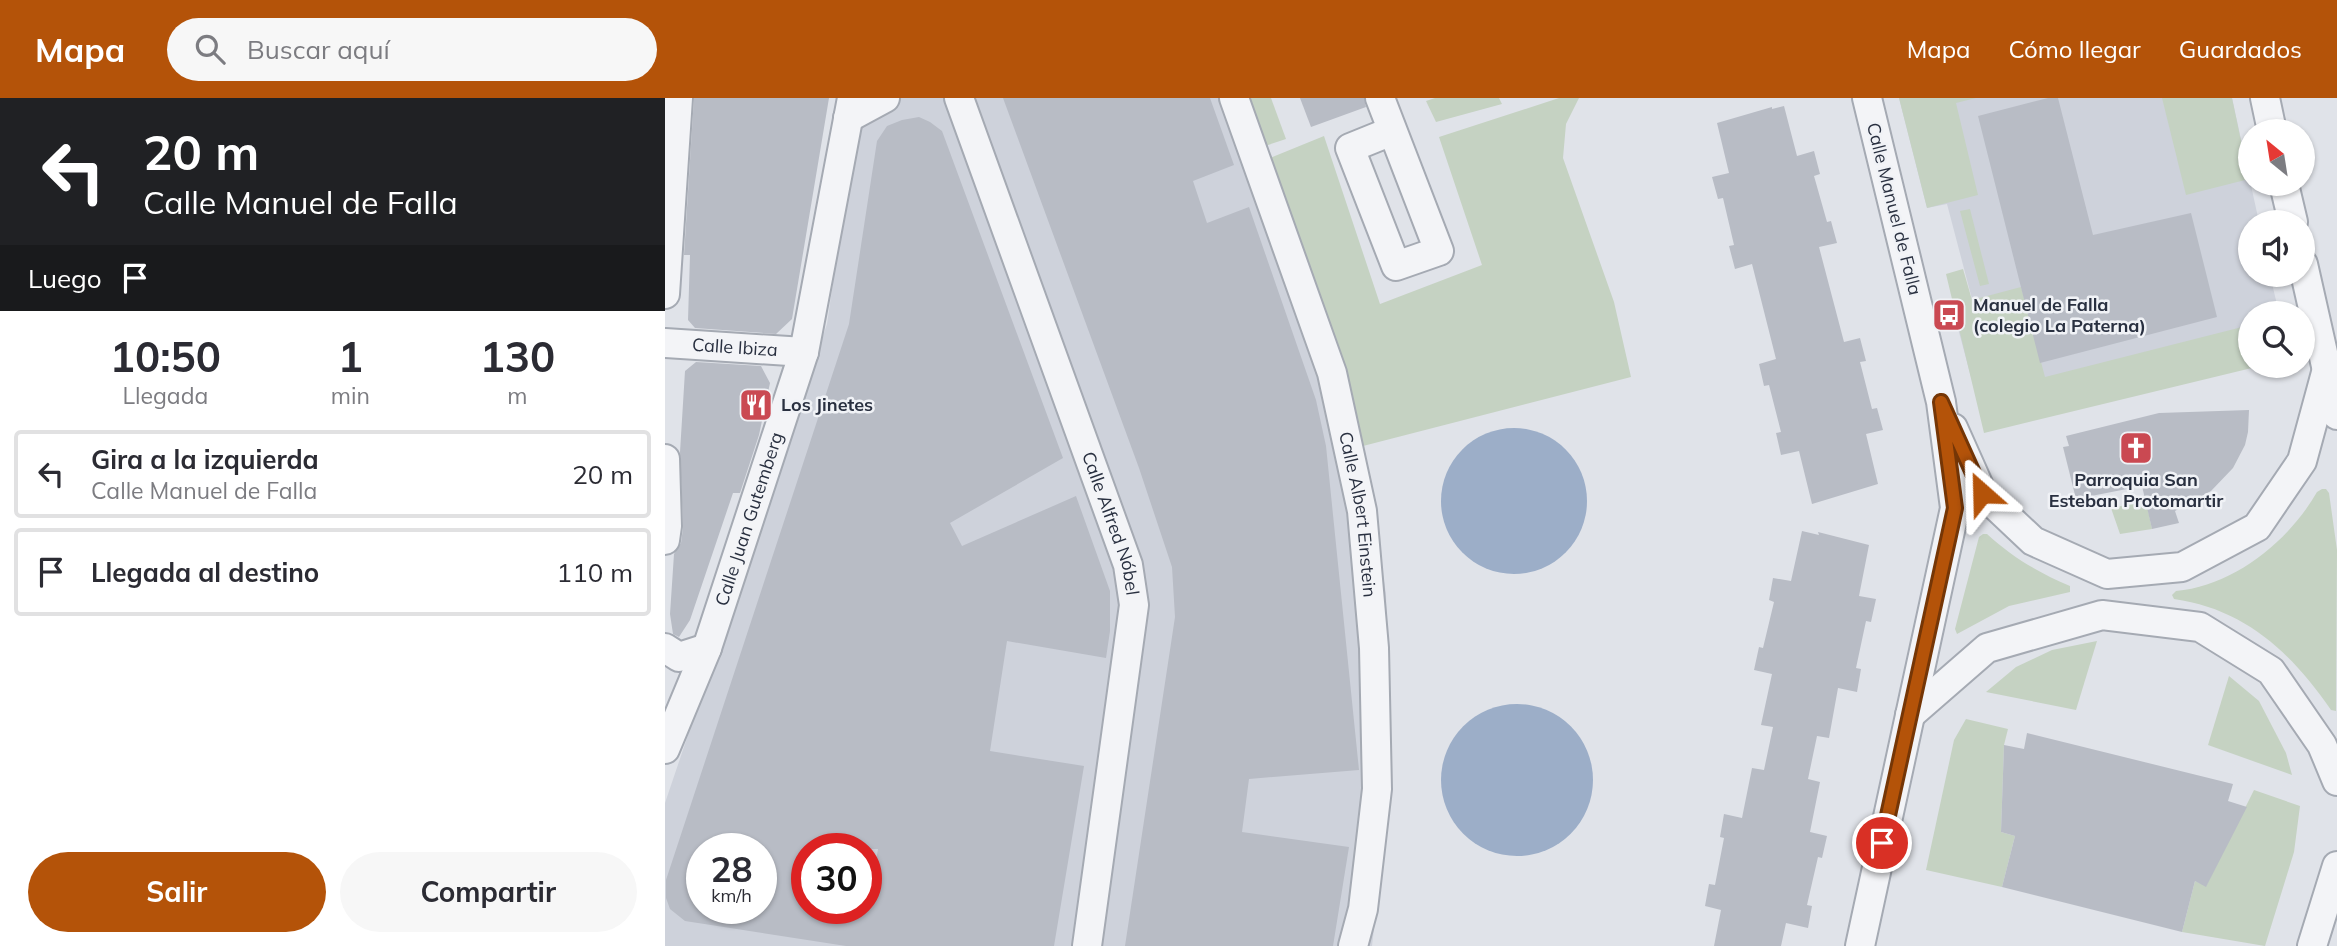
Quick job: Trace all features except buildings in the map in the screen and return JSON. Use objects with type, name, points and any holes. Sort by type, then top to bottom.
[{"type":"street","points":[[665,294],[678,98]]},
{"type":"street","name":"Calle Juan Gutemberg","points":[[665,749],[707,648],[804,352],[850,108],[885,98]]},
{"type":"street","points":[[937,98],[954,103]]},
{"type":"street","name":"Calle Albert Einstein","points":[[1234,98],[1332,373],[1362,511],[1374,648],[1377,789],[1363,909],[1353,946]]},
{"type":"street","points":[[1380,98],[1392,131]]},
{"type":"street","name":"Calle Manuel de Falla","points":[[1860,946],[1955,508],[1941,402],[1867,98]]},
{"type":"street","points":[[2265,98],[2269,119]]},
{"type":"street","name":"Calle Alfred Nóbel","points":[[954,103],[1119,539],[1130,579],[1134,605],[1087,946]]},
{"type":"street","name":"Calle Manuel de Falla","points":[[2308,287],[2337,415]]},
{"type":"street","name":"Calle Ibiza","points":[[665,343],[804,352]]},
{"type":"street","name":"Calle Manuel de Falla","points":[[1941,402],[1982,493],[2033,541],[2107,574],[2182,567],[2257,527],[2302,461],[2327,369]]},
{"type":"street","points":[[665,459],[665,540]]},
{"type":"street","points":[[1910,715],[1987,648],[2102,615],[2200,627],[2271,671],[2322,745],[2337,781]]},
{"type":"street","points":[[665,648],[679,657],[707,648]]},
{"type":"street","points":[[2312,946],[2337,866]]},
{"type":"shaded area","points":[[866,98],[1248,98],[1337,351],[1363,446],[1386,594],[1391,782],[1372,946],[665,946],[665,803],[827,324],[842,220]]},
{"type":"shaded area","points":[[1899,98],[2232,98],[2238,126],[2238,196],[2253,196],[2256,210],[2238,210],[2238,287],[2273,287],[2276,301],[2238,301],[2238,356],[1982,418],[1952,306],[1972,299],[1947,204],[1927,208]]},
{"type":"green space","points":[[1248,98],[1271,98],[1286,139],[1265,146]]},
{"type":"green space","points":[[1435,98],[1499,98],[1502,104],[1436,122],[1426,101]]},
{"type":"green space","points":[[1559,98],[1579,98],[1566,124],[1563,158],[1614,302],[1631,377],[1363,446],[1337,351],[1270,158],[1324,136],[1380,304],[1482,265],[1439,137]]},
{"type":"green space","points":[[1899,98],[1976,98],[1956,103],[1978,195],[1927,208]]},
{"type":"green space","points":[[2162,98],[2232,98],[2238,127],[2238,182],[2186,195]]},
{"type":"green space","points":[[1970,209],[1989,284],[1980,286],[1960,211]]},
{"type":"green space","points":[[1963,269],[1972,300],[2021,287],[2045,377],[2238,328],[2238,371],[1984,433],[1946,274]]},
{"type":"green space","points":[[2322,489],[2329,493],[2337,550],[2336,711],[2331,710],[2300,670],[2265,637],[2245,623],[2223,613],[2200,604],[2174,599],[2172,595],[2176,591],[2219,580],[2258,558],[2291,527]]},
{"type":"green space","points":[[2146,501],[2152,529],[2120,534],[2111,508]]},
{"type":"green space","points":[[1987,534],[2026,564],[2070,586],[2070,592],[2009,606],[1957,634],[1955,629],[1979,537]]},
{"type":"green space","points":[[2097,641],[2076,710],[1986,692],[2016,667],[2052,650]]},
{"type":"green space","points":[[2229,676],[2259,701],[2286,753],[2292,775],[2208,745]]},
{"type":"green space","points":[[1966,719],[2008,729],[2004,745],[2001,832],[2015,836],[2002,887],[1926,870],[1954,740]]},
{"type":"green space","points":[[2254,790],[2300,806],[2294,852],[2265,946],[2182,932],[2195,881],[2206,886]]},
{"type":"water","points":[[1514,428],[1542,433],[1566,449],[1582,473],[1587,501],[1582,529],[1566,553],[1542,569],[1514,574],[1486,569],[1462,553],[1446,529],[1441,501],[1446,473],[1462,449],[1486,433]]},
{"type":"water","points":[[1517,704],[1546,710],[1571,726],[1587,751],[1593,780],[1587,809],[1571,834],[1546,850],[1517,856],[1488,850],[1463,834],[1447,809],[1441,780],[1447,751],[1463,726],[1488,710]]},
{"type":"place","name":"Manuel de Falla (colegio La Paterna)","points":[[1949,315]]},
{"type":"place","name":"Los Jinetes","points":[[756,405]]},
{"type":"place","name":"Parroquia San Esteban Protomartir","points":[[2136,448]]},
{"type":"route","points":[[1882,843],[1955,508],[1941,402],[1982,493]]}]
